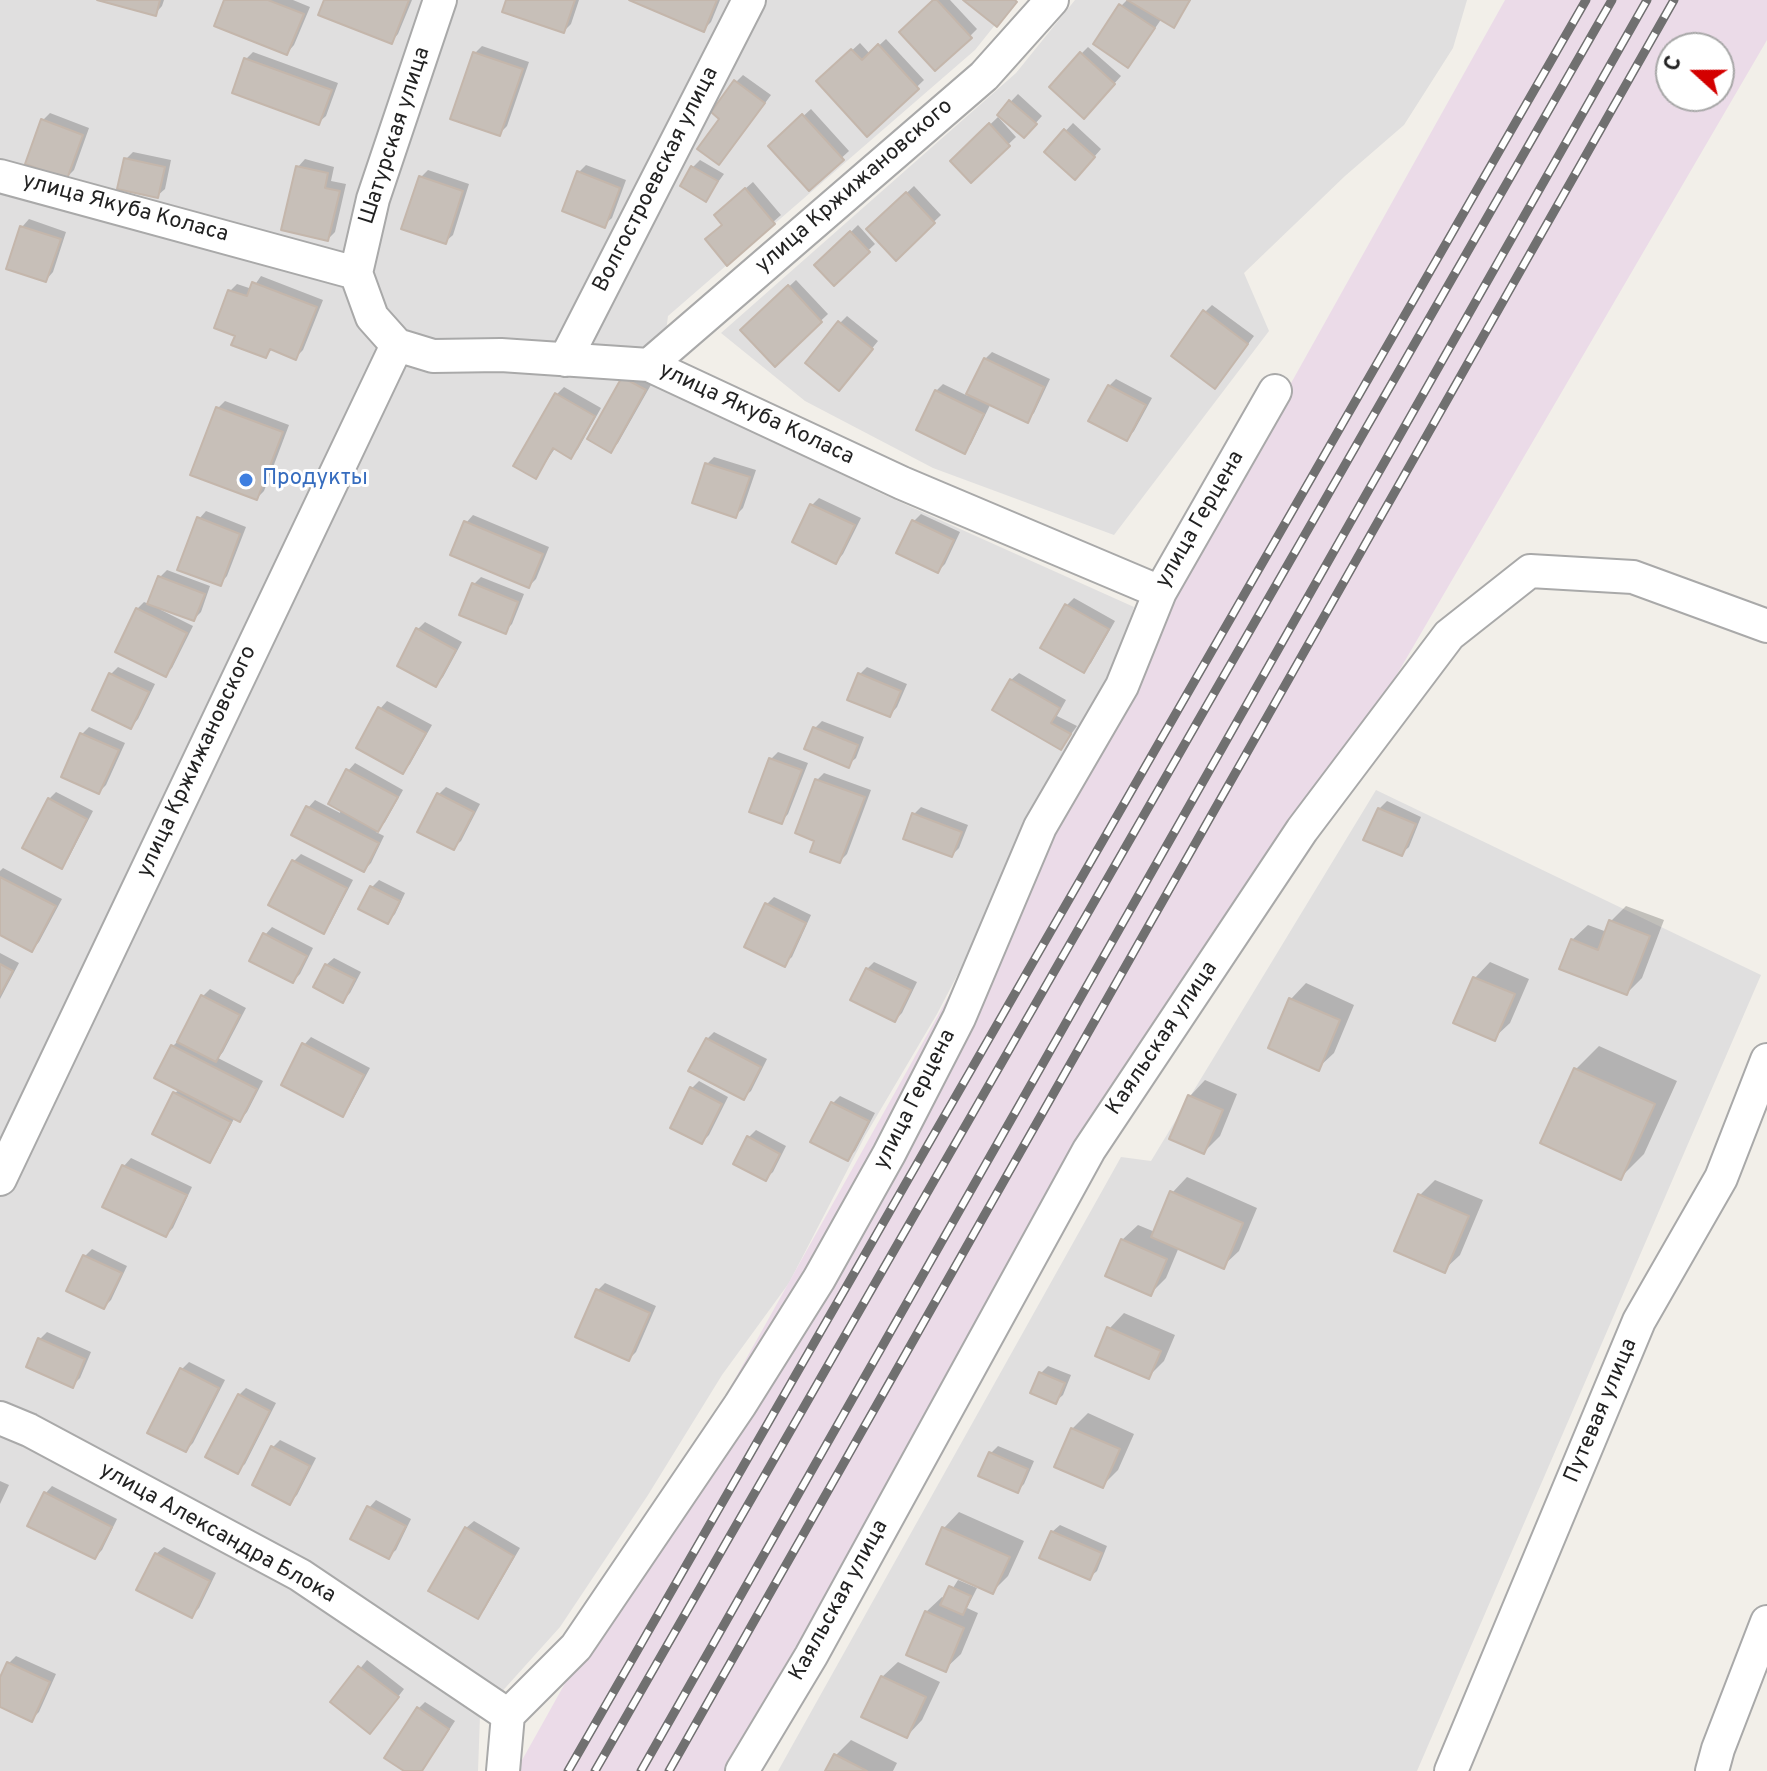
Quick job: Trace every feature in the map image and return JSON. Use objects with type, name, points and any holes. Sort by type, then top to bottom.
[{"type":"street","name":"Шатурская улица","points":[[356,273],[373,199],[440,0]]},
{"type":"street","name":"Волгостроевская улица","points":[[565,360],[749,0]]},
{"type":"street","name":"улица Кржижановского","points":[[649,365],[984,76],[1052,0]]},
{"type":"street","name":"улица Якуба Коласа","points":[[0,176],[356,273]]},
{"type":"street","points":[[356,273],[372,317],[397,345]]},
{"type":"street","name":"улица Якуба Коласа","points":[[397,345],[433,356],[501,355],[649,365],[902,483],[1160,592]]},
{"type":"street","name":"улица Кржижановского","points":[[0,1179],[397,345]]},
{"type":"street","name":"улица Герцена","points":[[508,1715],[576,1647],[740,1405],[819,1279],[889,1154],[959,1018],[1040,827],[1122,686],[1160,592],[1275,391]]},
{"type":"street","name":"Каяльская улица","points":[[742,1771],[811,1656],[1089,1150],[1302,830],[1449,635],[1530,571],[1633,577],[1767,626]]},
{"type":"street","name":"Путевая улица","points":[[1451,1771],[1639,1321],[1721,1178],[1767,1060]]},
{"type":"street","name":"улица Александра Блока","points":[[0,1418],[29,1430],[300,1575],[508,1715]]},
{"type":"street","points":[[1712,1771],[1767,1622]]},
{"type":"street","points":[[503,1771],[508,1715]]},
{"type":"shaded area","points":[[0,0],[1015,0],[975,50],[668,316],[659,385],[880,493],[1134,607],[1106,690],[937,1014],[865,1136],[789,1283],[722,1375],[648,1495],[560,1627],[480,1716],[478,1771],[0,1771]]},
{"type":"shaded area","points":[[1075,0],[1467,0],[1453,48],[1404,125],[1345,176],[1244,273],[1269,331],[1114,535],[933,468],[805,401],[721,333],[1016,73]]},
{"type":"shaded area","points":[[1505,0],[1767,0],[1767,40],[1735,95],[1735,32],[1655,32],[1655,112],[1725,112],[1378,707],[728,1771],[516,1771]]},
{"type":"shaded area","points":[[1376,790],[1761,975],[1417,1771],[778,1771],[1121,1157],[1151,1161]]},
{"type":"building","points":[[97,0],[160,0],[156,16]]},
{"type":"building","points":[[224,0],[268,0],[304,14],[287,55],[214,26]]},
{"type":"building","points":[[324,0],[409,0],[392,44],[318,15]]},
{"type":"building","points":[[506,0],[575,0],[564,33],[502,12]]},
{"type":"building","points":[[629,0],[717,0],[704,32]]},
{"type":"building","points":[[933,0],[937,0],[972,38],[935,71],[899,32]]},
{"type":"building","points":[[963,0],[1015,0],[1017,2],[997,27]]},
{"type":"building","points":[[1127,0],[1190,0],[1174,28]]},
{"type":"building","points":[[1119,4],[1155,28],[1128,68],[1093,44]]},
{"type":"building","points":[[878,44],[919,89],[867,137],[816,81],[851,49],[862,60]]},
{"type":"building","points":[[473,52],[523,69],[500,136],[450,119]]},
{"type":"building","points":[[1080,52],[1115,84],[1084,119],[1049,87]]},
{"type":"building","points":[[244,58],[332,90],[319,125],[232,93]]},
{"type":"building","points":[[734,80],[765,103],[719,165],[697,149],[719,119],[711,112]]},
{"type":"building","points":[[1009,100],[1037,124],[1024,138],[997,115]]},
{"type":"building","points":[[802,114],[844,160],[809,191],[768,146]]},
{"type":"building","points":[[41,119],[83,135],[67,179],[25,164]]},
{"type":"building","points":[[989,123],[1010,146],[971,183],[950,161]]},
{"type":"building","points":[[1064,129],[1095,157],[1075,180],[1044,152]]},
{"type":"building","points":[[124,158],[165,167],[158,198],[117,189]]},
{"type":"building","points":[[296,166],[328,173],[325,188],[340,191],[328,241],[281,230]]},
{"type":"building","points":[[691,166],[718,181],[706,202],[680,186]]},
{"type":"building","points":[[577,171],[620,188],[605,228],[562,211]]},
{"type":"building","points":[[419,176],[463,191],[446,244],[401,229]]},
{"type":"building","points":[[745,188],[775,224],[727,266],[705,239],[722,225],[714,215]]},
{"type":"building","points":[[906,192],[935,223],[896,261],[866,229]]},
{"type":"building","points":[[20,226],[61,239],[46,282],[6,269]]},
{"type":"building","points":[[850,231],[870,252],[834,286],[814,265]]},
{"type":"building","points":[[252,282],[317,307],[296,360],[270,349],[266,358],[231,345],[235,336],[214,328],[228,290],[247,296]]},
{"type":"building","points":[[788,285],[822,322],[775,367],[740,330]]},
{"type":"building","points":[[1203,310],[1248,344],[1215,389],[1171,356]]},
{"type":"building","points":[[838,321],[873,349],[839,391],[805,363]]},
{"type":"building","points":[[984,358],[1044,387],[1028,423],[966,394]]},
{"type":"building","points":[[622,377],[646,390],[611,453],[587,439]]},
{"type":"building","points":[[1108,385],[1146,405],[1127,441],[1088,421]]},
{"type":"building","points":[[935,390],[984,414],[965,454],[916,430]]},
{"type":"building","points":[[555,393],[595,416],[571,459],[553,448],[536,479],[513,466]]},
{"type":"building","points":[[216,407],[283,432],[257,500],[190,475]]},
{"type":"building","points":[[705,463],[750,477],[736,518],[692,503]]},
{"type":"building","points":[[810,504],[855,525],[836,564],[792,542]]},
{"type":"building","points":[[197,517],[240,534],[221,586],[177,570]]},
{"type":"building","points":[[912,520],[954,540],[938,573],[896,553]]},
{"type":"building","points":[[464,521],[543,554],[529,588],[450,555]]},
{"type":"building","points":[[158,576],[205,594],[194,621],[147,604]]},
{"type":"building","points":[[472,583],[518,602],[506,634],[459,615]]},
{"type":"building","points":[[1065,604],[1109,629],[1084,673],[1040,648]]},
{"type":"building","points":[[136,608],[187,633],[166,677],[115,652]]},
{"type":"building","points":[[416,628],[456,650],[436,687],[397,666]]},
{"type":"building","points":[[109,673],[149,692],[131,729],[92,710]]},
{"type":"building","points":[[858,673],[901,691],[890,717],[847,700]]},
{"type":"building","points":[[1010,679],[1060,708],[1051,723],[1071,734],[1061,750],[992,710]]},
{"type":"building","points":[[378,707],[426,733],[403,774],[356,748]]},
{"type":"building","points":[[813,727],[858,745],[849,768],[804,749]]},
{"type":"building","points":[[80,733],[119,750],[99,794],[61,777]]},
{"type":"building","points":[[769,758],[802,770],[782,824],[749,812]]},
{"type":"building","points":[[346,769],[398,797],[378,832],[328,804]]},
{"type":"building","points":[[815,779],[865,797],[840,863],[810,852],[814,841],[795,833]]},
{"type":"building","points":[[437,793],[474,812],[454,850],[417,832]]},
{"type":"building","points":[[48,798],[87,819],[62,869],[22,848]]},
{"type":"building","points":[[306,806],[379,843],[364,872],[291,835]]},
{"type":"building","points":[[1378,808],[1416,824],[1402,856],[1363,840]]},
{"type":"building","points":[[912,813],[962,832],[952,857],[903,839]]},
{"type":"building","points":[[292,860],[347,888],[324,934],[268,905]]},
{"type":"building","points":[[0,877],[56,906],[32,952],[0,935]]},
{"type":"building","points":[[370,886],[400,901],[388,924],[358,909]]},
{"type":"building","points":[[765,903],[806,923],[785,967],[744,947]]},
{"type":"building","points":[[1609,920],[1650,936],[1627,995],[1559,969],[1571,939],[1598,950]]},
{"type":"building","points":[[263,933],[307,956],[293,983],[249,961]]},
{"type":"building","points":[[0,964],[13,971],[0,995]]},
{"type":"building","points":[[325,964],[355,979],[343,1003],[313,987]]},
{"type":"building","points":[[866,968],[911,990],[895,1022],[850,1000]]},
{"type":"building","points":[[1473,977],[1515,994],[1495,1041],[1453,1023]]},
{"type":"building","points":[[201,995],[240,1015],[216,1062],[177,1042]]},
{"type":"building","points":[[1289,998],[1340,1020],[1319,1071],[1268,1048]]},
{"type":"building","points":[[706,1038],[761,1067],[744,1100],[688,1071]]},
{"type":"building","points":[[302,1043],[364,1075],[343,1117],[281,1085]]},
{"type":"building","points":[[171,1045],[257,1089],[240,1122],[154,1078]]},
{"type":"building","points":[[1574,1068],[1655,1104],[1621,1180],[1540,1143]]},
{"type":"building","points":[[690,1087],[722,1104],[702,1144],[670,1128]]},
{"type":"building","points":[[173,1092],[231,1122],[210,1163],[152,1134]]},
{"type":"building","points":[[1188,1095],[1223,1110],[1204,1154],[1169,1139]]},
{"type":"building","points":[[831,1102],[869,1121],[848,1161],[810,1142]]},
{"type":"building","points":[[747,1136],[780,1154],[766,1181],[733,1164]]},
{"type":"building","points":[[122,1165],[187,1195],[166,1237],[102,1207]]},
{"type":"building","points":[[1170,1191],[1243,1223],[1224,1269],[1151,1237]]},
{"type":"building","points":[[1418,1194],[1469,1216],[1445,1273],[1394,1251]]},
{"type":"building","points":[[1121,1239],[1167,1259],[1151,1296],[1105,1276]]},
{"type":"building","points":[[83,1255],[122,1273],[104,1309],[66,1291]]},
{"type":"building","points":[[596,1289],[650,1313],[629,1361],[575,1337]]},
{"type":"building","points":[[1107,1327],[1161,1351],[1149,1379],[1095,1356]]},
{"type":"building","points":[[38,1338],[85,1359],[73,1388],[26,1367]]},
{"type":"building","points":[[180,1368],[219,1388],[186,1452],[147,1433]]},
{"type":"building","points":[[1039,1372],[1065,1383],[1056,1404],[1030,1393]]},
{"type":"building","points":[[238,1394],[270,1411],[238,1474],[205,1457]]},
{"type":"building","points":[[1071,1428],[1120,1449],[1103,1488],[1054,1467]]},
{"type":"building","points":[[271,1446],[310,1466],[290,1505],[252,1485]]},
{"type":"building","points":[[989,1452],[1028,1469],[1018,1493],[978,1476]]},
{"type":"building","points":[[44,1492],[112,1527],[95,1559],[27,1526]]},
{"type":"building","points":[[367,1506],[406,1526],[389,1559],[350,1539]]},
{"type":"building","points":[[465,1527],[514,1556],[478,1619],[428,1591]]},
{"type":"building","points":[[942,1527],[1010,1557],[993,1594],[926,1564]]},
{"type":"building","points":[[1051,1531],[1102,1553],[1090,1580],[1039,1558]]},
{"type":"building","points":[[155,1553],[210,1581],[192,1618],[136,1590]]},
{"type":"building","points":[[949,1586],[971,1596],[963,1615],[940,1605]]},
{"type":"building","points":[[925,1611],[964,1628],[946,1672],[906,1655]]},
{"type":"building","points":[[7,1662],[50,1682],[32,1722],[0,1707],[0,1677]]},
{"type":"building","points":[[358,1666],[399,1697],[370,1734],[330,1702]]},
{"type":"building","points":[[881,1676],[926,1697],[907,1738],[861,1717]]},
{"type":"building","points":[[417,1707],[449,1729],[422,1771],[404,1771],[384,1758]]},
{"type":"building","points":[[834,1754],[867,1771],[825,1771]]},
{"type":"railway","points":[[568,1771],[1586,0]]},
{"type":"railway","points":[[595,1771],[1612,0]]},
{"type":"railway","points":[[641,1771],[1647,0]]},
{"type":"railway","points":[[669,1771],[1674,0]]},
{"type":"place","name":"Продукты","points":[[246,480]]}]
